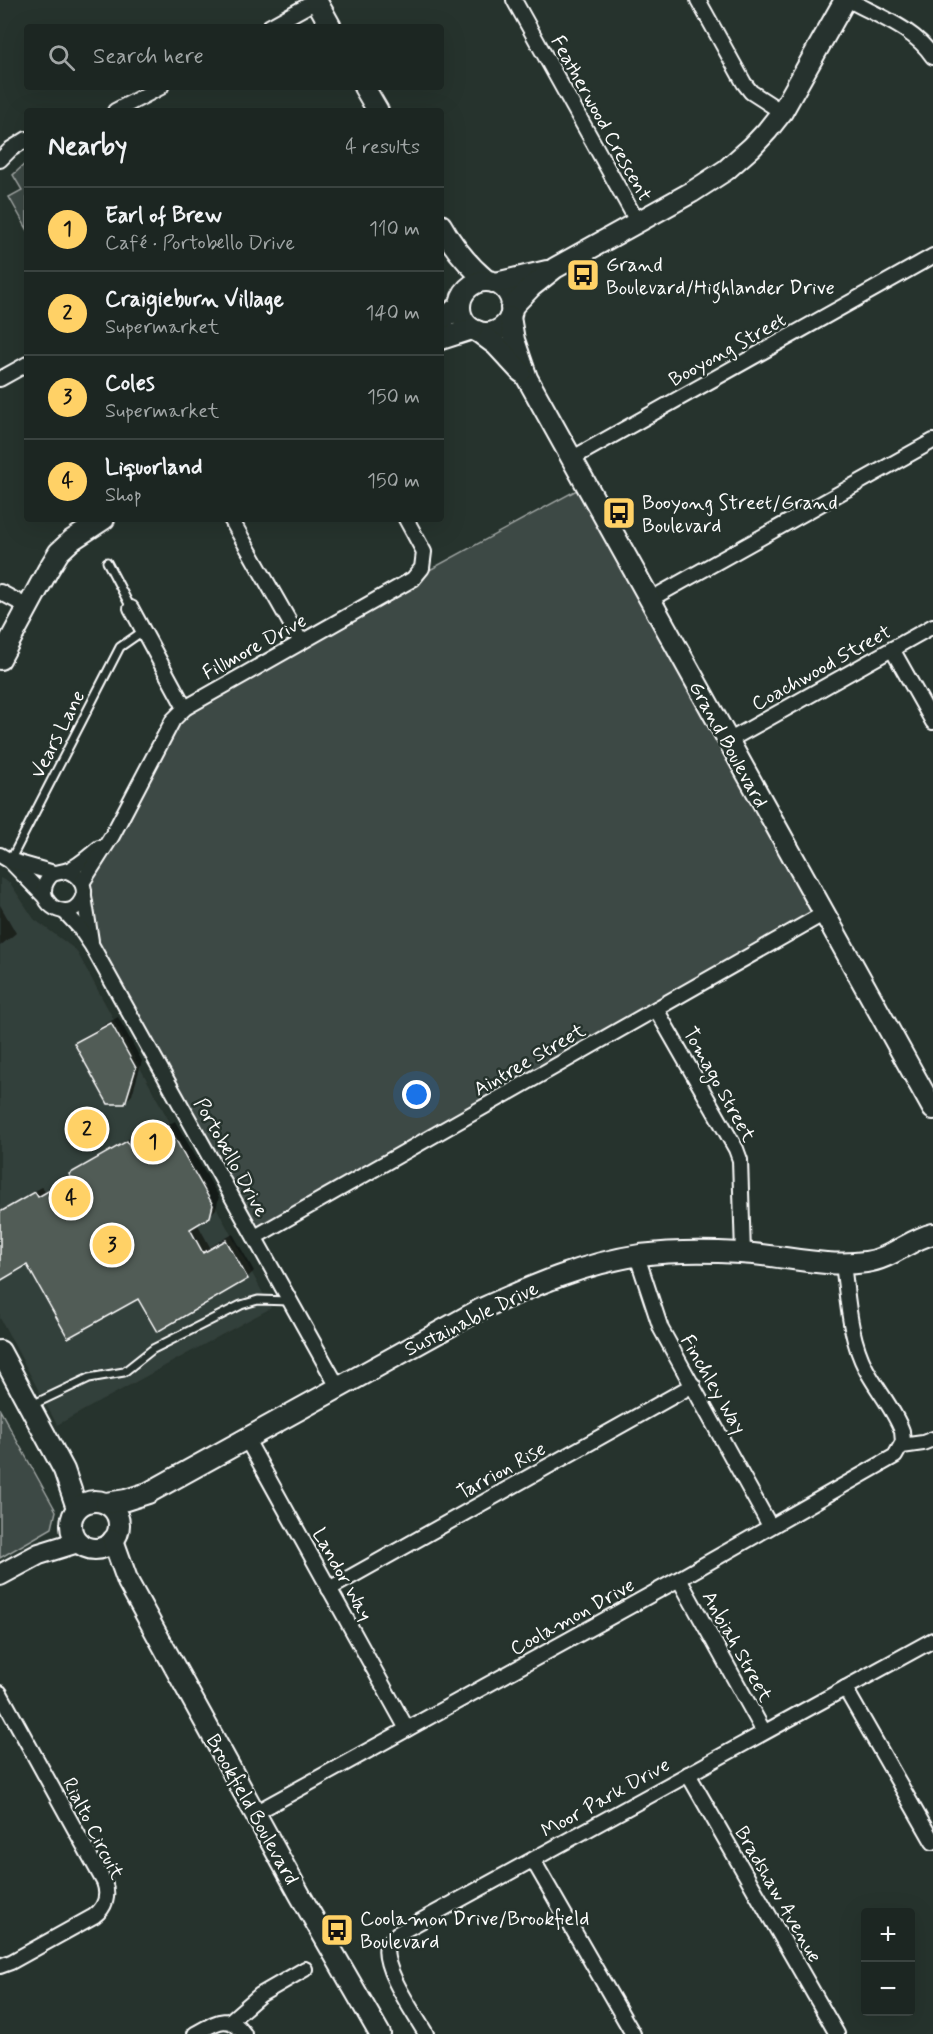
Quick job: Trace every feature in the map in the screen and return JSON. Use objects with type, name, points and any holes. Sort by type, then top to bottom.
[{"type":"street","name":"Featherwood Crescent","points":[[514,0],[638,223]]},
{"type":"street","points":[[698,0],[744,83],[751,92],[782,112]]},
{"type":"street","points":[[444,338],[474,330],[492,332],[500,329],[531,287],[555,268],[638,223],[726,170],[752,147],[782,112],[847,0],[914,35],[933,57]]},
{"type":"street","points":[[274,24],[316,1],[329,24]]},
{"type":"street","points":[[121,108],[155,90]]},
{"type":"street","points":[[366,90],[376,108]]},
{"type":"street","points":[[0,160],[24,141]]},
{"type":"street","points":[[446,233],[475,271],[507,293],[511,312]]},
{"type":"street","points":[[446,233],[459,282],[462,317],[474,330]]},
{"type":"street","name":"Booyong Street","points":[[572,459],[933,256]]},
{"type":"street","points":[[444,318],[460,304],[467,289],[480,281],[492,282],[555,268]]},
{"type":"street","name":"Grand Boulevard","points":[[511,312],[514,340],[526,378],[933,1109]]},
{"type":"street","name":"Grand Boulevard","points":[[474,330],[499,348],[526,378]]},
{"type":"street","points":[[0,379],[24,366]]},
{"type":"street","points":[[649,600],[933,441]]},
{"type":"street","points":[[0,658],[59,552],[72,540],[99,522]]},
{"type":"street","points":[[233,522],[300,642]]},
{"type":"street","name":"Fillmore Drive","points":[[83,889],[173,720],[185,708],[412,579],[423,568],[424,552],[408,522]]},
{"type":"street","points":[[0,592],[28,607]]},
{"type":"street","points":[[131,608],[185,708]]},
{"type":"street","name":"Coachwood Street","points":[[728,741],[933,626]]},
{"type":"street","points":[[892,649],[933,722]]},
{"type":"street","points":[[44,896],[45,882],[90,856],[111,836]]},
{"type":"street","points":[[5,858],[79,877],[83,889],[76,907],[64,911],[51,907],[44,896],[5,858]]},
{"type":"street","name":"Portobello Drive","points":[[83,889],[92,946]]},
{"type":"street","name":"Portobello Drive","points":[[64,911],[92,946],[338,1387]]},
{"type":"street","name":"Aintree Street","points":[[255,1237],[823,914]]},
{"type":"street","name":"Tomago Street","points":[[656,1009],[736,1149],[740,1160],[743,1253]]},
{"type":"street","name":"Sustainable Drive","points":[[92,1504],[126,1500],[148,1493],[481,1308],[534,1285],[585,1268],[637,1256],[701,1251],[743,1253],[843,1264],[869,1262],[931,1233]]},
{"type":"street","name":"Finchley Way","points":[[637,1256],[661,1329],[770,1526]]},
{"type":"street","points":[[843,1264],[856,1346],[866,1368],[900,1425],[902,1446]]},
{"type":"street","points":[[0,1351],[64,1470],[92,1504],[114,1511],[109,1537],[89,1548],[74,1535],[73,1514],[92,1504]]},
{"type":"street","name":"Tarrion Rise","points":[[329,1589],[693,1385]]},
{"type":"street","name":"Landor Way","points":[[246,1438],[407,1729]]},
{"type":"street","name":"Coolamon Drive","points":[[255,1813],[679,1580],[770,1526],[890,1460],[902,1446],[923,1443],[933,1438]]},
{"type":"street","name":"Sustainable Drive","points":[[109,1537],[148,1493]]},
{"type":"street","points":[[0,1575],[74,1535]]},
{"type":"street","name":"Brookfield Boulevard","points":[[109,1537],[128,1582],[380,2034]]},
{"type":"street","name":"Anbiah Street","points":[[679,1580],[764,1732]]},
{"type":"street","name":"Moor Park Drive","points":[[426,2034],[389,1968],[385,1955],[387,1945],[397,1934],[933,1640]]},
{"type":"street","points":[[845,1688],[933,1842]]},
{"type":"street","name":"Rialto Circuit","points":[[0,1694],[104,1882],[107,1895],[103,1908],[94,1916],[0,1966]]},
{"type":"street","name":"Bradshaw Avenue","points":[[688,1774],[837,2034]]},
{"type":"street","points":[[533,1860],[633,2034]]},
{"type":"street","points":[[230,2021],[260,1995],[305,1969]]},
{"type":"street","points":[[195,2034],[214,2023],[230,2021],[236,2024],[244,2034]]},
{"type":"lane","points":[[107,562],[131,608]]},
{"type":"lane","name":"Vears Lane","points":[[5,858],[120,646],[143,631]]},
{"type":"lane","points":[[30,1406],[88,1378],[124,1372],[153,1349],[242,1305],[258,1300],[291,1301]]},
{"type":"shaded area","points":[[24,165],[24,224],[9,197],[22,190],[13,175]]},
{"type":"shaded area","points":[[586,485],[823,914],[255,1237],[92,946],[84,896],[95,861],[173,720],[413,579]]},
{"type":"shaded area","points":[[0,878],[10,883],[34,919],[76,950],[271,1308],[57,1425],[0,1318]]},
{"type":"shaded area","points":[[0,1410],[56,1511],[52,1528],[0,1558]]},
{"type":"building","points":[[111,1023],[136,1068],[125,1104],[108,1104],[74,1043]]},
{"type":"building","points":[[168,1126],[213,1205],[210,1217],[190,1229],[203,1253],[226,1240],[248,1279],[157,1332],[138,1299],[68,1338],[27,1265],[0,1281],[0,1212],[35,1192],[38,1197],[71,1178],[69,1174],[127,1141],[130,1148]]},
{"type":"place","name":"Grand Boulevard/Highlander Drive","points":[[583,275]]},
{"type":"place","name":"Booyong Street/Grand Boulevard","points":[[619,513]]},
{"type":"place","name":"Craigieburn Village","points":[[87,1129]]},
{"type":"place","name":"Earl of Brew","points":[[153,1142]]},
{"type":"place","name":"Liquorland","points":[[71,1198]]},
{"type":"place","name":"Coles","points":[[112,1245]]},
{"type":"place","name":"Coolamon Drive/Brookfield Boulevard","points":[[337,1930]]}]
